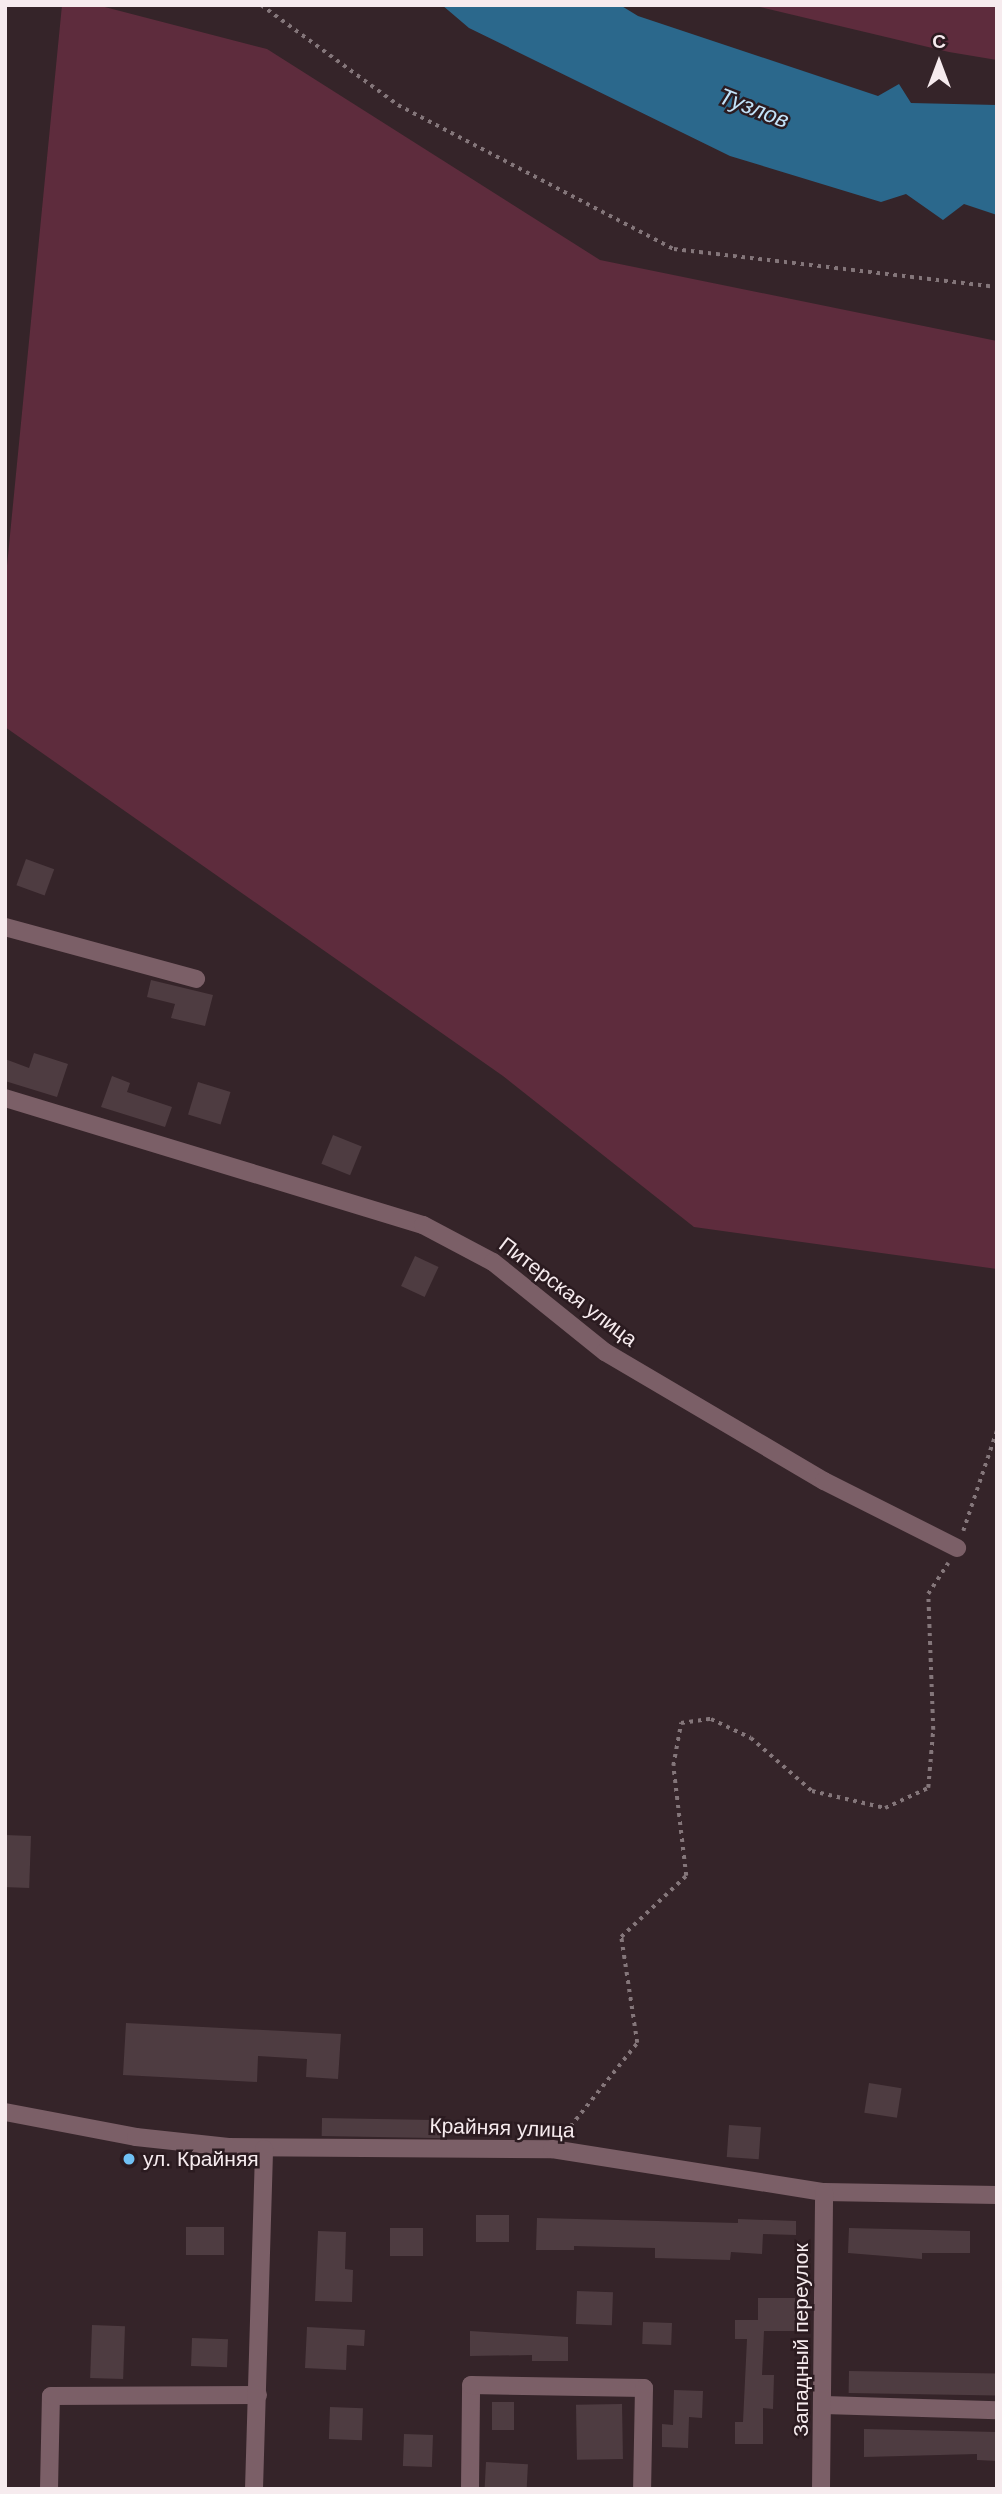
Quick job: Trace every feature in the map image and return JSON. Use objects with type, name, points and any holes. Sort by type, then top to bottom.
[{"type":"street","points":[[5,927],[196,979]]},
{"type":"street","name":"Питерская улица","points":[[5,1098],[423,1225],[493,1262],[605,1352],[824,1481],[957,1548]]},
{"type":"street","name":"Крайняя улица","points":[[5,2112],[136,2137],[264,2150],[552,2148],[824,2192],[997,2195]]},
{"type":"street","points":[[254,2489],[264,2150]]},
{"type":"street","name":"Западный переулок","points":[[821,2489],[824,2405],[824,2192]]},
{"type":"street","points":[[470,2489],[471,2385],[644,2388],[642,2489]]},
{"type":"street","points":[[49,2489],[51,2396],[258,2395]]},
{"type":"street","points":[[824,2405],[997,2410]]},
{"type":"path","points":[[261,5],[398,105],[674,248],[997,287]]},
{"type":"path","points":[[552,2148],[637,2043],[621,1937],[686,1876],[673,1766],[681,1723],[711,1719],[751,1738],[812,1791],[885,1808],[928,1788],[933,1730],[928,1594],[957,1548],[997,1430]]},
{"type":"path","points":[[989,1452],[997,1458]]},
{"type":"shaded area","points":[[62,5],[97,5],[267,49],[600,260],[997,341],[997,1269],[694,1227],[503,1076],[5,727],[5,586]]},
{"type":"shaded area","points":[[751,5],[997,5],[997,60],[949,52]]},
{"type":"water","name":"Тузлов","points":[[442,5],[620,5],[638,16],[878,96],[899,84],[911,103],[997,105],[997,215],[964,204],[943,220],[906,194],[881,202],[730,156],[469,28]]},
{"type":"building","points":[[26,859],[54,869],[45,896],[16,885]]},
{"type":"building","points":[[151,980],[213,995],[205,1026],[171,1018],[175,1004],[147,997]]},
{"type":"building","points":[[34,1053],[68,1064],[57,1097],[5,1081],[5,1059],[29,1068]]},
{"type":"building","points":[[112,1076],[130,1083],[127,1092],[172,1107],[165,1127],[101,1107]]},
{"type":"building","points":[[198,1082],[231,1092],[221,1124],[188,1115]]},
{"type":"building","points":[[333,1135],[362,1147],[350,1175],[321,1164]]},
{"type":"building","points":[[415,1256],[439,1267],[425,1297],[401,1286]]},
{"type":"building","points":[[5,1835],[31,1836],[29,1888],[5,1887]]},
{"type":"building","points":[[126,2023],[341,2034],[338,2079],[306,2077],[307,2059],[258,2056],[257,2082],[123,2075]]},
{"type":"building","points":[[869,2083],[902,2088],[897,2118],[864,2113]]},
{"type":"building","points":[[322,2118],[447,2120],[447,2138],[322,2136]]},
{"type":"building","points":[[729,2125],[761,2127],[759,2159],[727,2157]]},
{"type":"building","points":[[476,2215],[509,2215],[509,2242],[476,2242]]},
{"type":"building","points":[[537,2218],[738,2223],[738,2219],[796,2221],[796,2235],[763,2234],[762,2254],[731,2252],[730,2260],[655,2258],[655,2248],[574,2246],[574,2250],[536,2250]]},
{"type":"building","points":[[186,2227],[224,2227],[224,2255],[186,2255]]},
{"type":"building","points":[[390,2228],[423,2228],[423,2256],[390,2256]]},
{"type":"building","points":[[849,2228],[970,2231],[970,2253],[922,2253],[922,2259],[848,2253]]},
{"type":"building","points":[[318,2231],[346,2232],[345,2269],[353,2270],[352,2302],[315,2301]]},
{"type":"building","points":[[577,2291],[613,2292],[612,2325],[576,2324]]},
{"type":"building","points":[[758,2298],[795,2298],[795,2331],[764,2331],[762,2375],[774,2375],[773,2409],[763,2408],[763,2444],[735,2444],[735,2422],[743,2422],[747,2339],[735,2339],[735,2320],[758,2320]]},
{"type":"building","points":[[643,2322],[672,2323],[671,2345],[642,2344]]},
{"type":"building","points":[[92,2325],[125,2326],[123,2379],[90,2378]]},
{"type":"building","points":[[307,2327],[365,2330],[364,2346],[347,2345],[346,2370],[305,2368]]},
{"type":"building","points":[[470,2331],[568,2337],[568,2361],[532,2361],[532,2355],[470,2356]]},
{"type":"building","points":[[192,2338],[228,2339],[227,2367],[191,2366]]},
{"type":"building","points":[[849,2371],[997,2374],[997,2396],[849,2393]]},
{"type":"building","points":[[674,2390],[703,2391],[702,2418],[689,2417],[688,2448],[662,2447],[662,2424],[673,2425]]},
{"type":"building","points":[[492,2402],[514,2402],[514,2430],[492,2430]]},
{"type":"building","points":[[622,2404],[623,2459],[577,2460],[576,2405]]},
{"type":"building","points":[[330,2407],[363,2408],[362,2440],[329,2439]]},
{"type":"building","points":[[864,2429],[997,2432],[997,2461],[977,2460],[977,2454],[864,2457]]},
{"type":"building","points":[[404,2434],[433,2435],[432,2467],[403,2466]]},
{"type":"building","points":[[486,2462],[528,2464],[527,2489],[485,2489]]},
{"type":"place","name":"ул. Крайняя","points":[[129,2159]]}]
